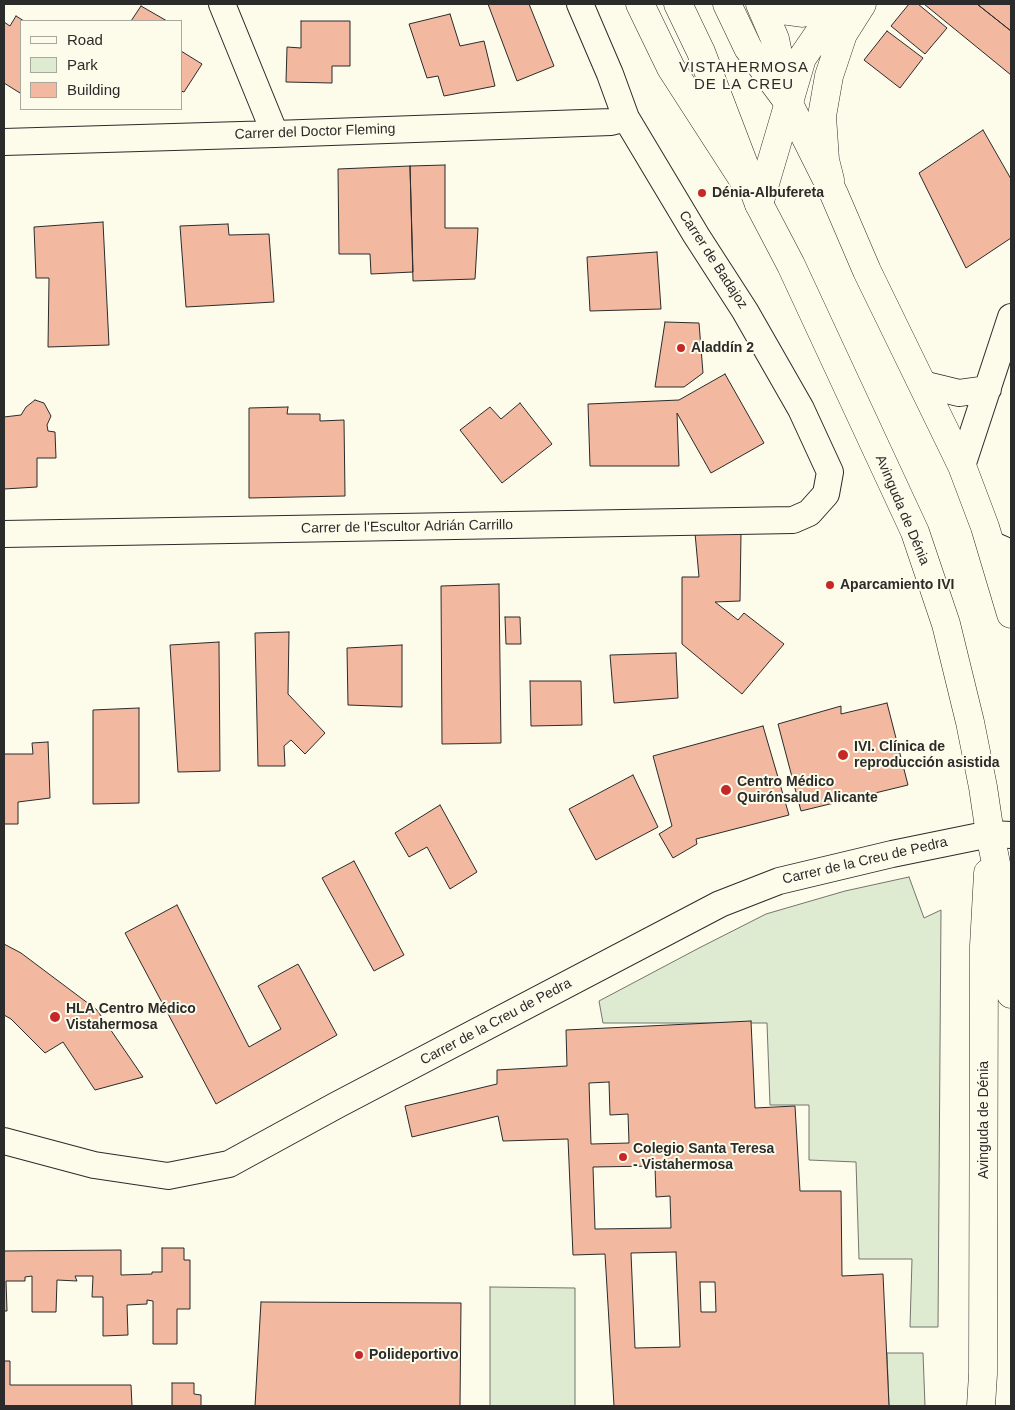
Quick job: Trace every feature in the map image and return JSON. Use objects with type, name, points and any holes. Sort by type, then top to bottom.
[{"type":"main road","name":"Avinguda de Dénia","points":[[640,4],[671,68],[759,204],[791,265],[915,532],[946,624],[970,722],[983,787],[1000,834],[1010,932],[1011,994]]},
{"type":"main road","name":"Avinguda de Dénia","points":[[678,4],[701,52],[759,204]]},
{"type":"main road","points":[[727,4],[748,48],[788,102],[834,194],[867,271],[1001,548],[1011,614]]},
{"type":"main road","points":[[760,4],[775,39],[788,102]]},
{"type":"main road","points":[[765,4],[780,10],[802,13],[820,8],[825,4]]},
{"type":"main road","points":[[759,204],[802,58],[839,4]]},
{"type":"main road","points":[[834,194],[825,160],[822,116],[829,76],[844,34],[862,4]]},
{"type":"main road","name":"Avinguda de Dénia","points":[[981,1406],[983,1374],[984,946],[1000,834]]},
{"type":"street","points":[[222,4],[275,134]]},
{"type":"street","name":"Carrer de Badajoz","points":[[580,4],[610,74],[626,118],[696,235],[746,311],[801,410],[830,472],[826,494],[809,513]]},
{"type":"street","name":"Carrer del Doctor Fleming","points":[[4,142],[612,122],[626,118]]},
{"type":"street","points":[[962,466],[1011,317]]},
{"type":"street","points":[[922,384],[959,393],[988,389]]},
{"type":"street","name":"Carrer de l'Escultor Adrián Carrillo","points":[[4,534],[793,520],[809,513]]},
{"type":"street","name":"Carrer de la Creu de Pedra","points":[[4,1141],[94,1165],[168,1176],[229,1164],[337,1105],[720,904],[778,880],[892,854],[1000,834]]},
{"type":"green space","points":[[909,877],[924,918],[941,910],[938,1327],[910,1327],[912,1259],[859,1259],[856,1162],[809,1160],[809,1105],[770,1105],[767,1023],[603,1023],[599,1001],[766,914],[845,891]]},
{"type":"green space","points":[[490,1287],[575,1288],[575,1406],[490,1406]]},
{"type":"green space","points":[[887,1353],[923,1353],[925,1406],[889,1406]]},
{"type":"building","points":[[488,4],[529,4],[554,66],[517,81]]},
{"type":"building","points":[[909,4],[918,4],[947,28],[925,54],[891,26]]},
{"type":"building","points":[[924,4],[977,4],[1011,31],[1011,75]]},
{"type":"building","points":[[977,4],[1011,4],[1011,31]]},
{"type":"building","points":[[141,6],[165,20],[132,20]]},
{"type":"building","points":[[450,14],[460,46],[484,41],[495,86],[444,96],[438,76],[427,78],[409,24]]},
{"type":"building","points":[[16,16],[22,20],[20,20],[20,93],[4,83],[4,22],[10,26]]},
{"type":"building","points":[[301,21],[350,21],[350,66],[332,66],[332,83],[286,82],[287,47],[301,48]]},
{"type":"building","points":[[887,31],[923,58],[900,88],[864,60]]},
{"type":"building","points":[[182,52],[202,64],[184,92],[182,91]]},
{"type":"building","points":[[983,130],[1011,179],[1011,238],[966,268],[919,173]]},
{"type":"building","points":[[445,165],[445,228],[478,228],[475,279],[413,281],[410,166]]},
{"type":"building","points":[[410,166],[413,272],[371,274],[370,254],[339,254],[338,169]]},
{"type":"building","points":[[103,222],[109,345],[48,347],[49,278],[36,278],[34,227]]},
{"type":"building","points":[[228,224],[229,235],[269,234],[274,302],[186,307],[180,226]]},
{"type":"building","points":[[657,252],[661,309],[590,311],[587,257]]},
{"type":"building","name":"Aladdín 2","points":[[665,322],[699,323],[703,373],[684,387],[655,387]]},
{"type":"building","points":[[725,374],[764,443],[711,473],[677,413],[679,466],[590,466],[588,404],[679,400]]},
{"type":"building","points":[[35,400],[44,403],[51,416],[47,425],[48,431],[55,432],[56,458],[37,458],[37,487],[4,489],[4,417],[21,415],[26,407]]},
{"type":"building","points":[[520,403],[552,444],[502,483],[460,430],[490,407],[501,419]]},
{"type":"building","points":[[288,407],[287,414],[320,414],[320,421],[344,420],[345,496],[249,498],[249,408]]},
{"type":"building","points":[[695,533],[741,533],[740,601],[715,602],[738,620],[744,613],[784,644],[742,694],[682,644],[682,577],[699,577]]},
{"type":"building","points":[[499,584],[501,743],[442,744],[441,586]]},
{"type":"building","points":[[505,617],[520,617],[521,644],[506,644]]},
{"type":"building","points":[[289,632],[288,694],[325,733],[305,754],[291,740],[284,746],[285,766],[258,766],[255,633]]},
{"type":"building","points":[[219,642],[220,771],[178,772],[170,645]]},
{"type":"building","points":[[402,645],[402,707],[348,705],[347,648]]},
{"type":"building","points":[[676,653],[678,698],[614,703],[610,655]]},
{"type":"building","points":[[530,681],[581,681],[582,725],[531,726]]},
{"type":"building","name":"IVI. Clínica de reproducción asistida","points":[[887,703],[908,785],[801,811],[778,724],[841,706],[841,714]]},
{"type":"building","points":[[139,708],[139,803],[93,804],[93,710]]},
{"type":"building","points":[[763,726],[789,815],[696,839],[697,844],[673,858],[659,834],[672,826],[653,756]]},
{"type":"building","points":[[48,742],[50,798],[18,802],[18,824],[4,824],[4,754],[33,754],[32,743]]},
{"type":"building","points":[[633,775],[658,827],[596,860],[569,809]]},
{"type":"building","points":[[440,805],[477,872],[450,889],[427,847],[409,857],[395,833]]},
{"type":"building","points":[[354,861],[404,955],[374,971],[322,878]]},
{"type":"building","points":[[177,905],[249,1047],[281,1029],[258,986],[298,964],[337,1035],[216,1104],[125,933]]},
{"type":"building","name":"HLA Centro Médico Vistahermosa","points":[[4,944],[21,953],[97,1010],[143,1077],[95,1090],[63,1042],[45,1053],[11,1019],[4,1015]]},
{"type":"building","points":[[751,1021],[755,1108],[795,1106],[800,1191],[841,1191],[842,1276],[883,1274],[889,1406],[614,1406],[605,1254],[573,1255],[568,1139],[503,1141],[498,1116],[412,1137],[405,1106],[497,1084],[497,1070],[567,1066],[566,1030]],"holes":[[[609,1082],[610,1115],[628,1114],[629,1143],[591,1144],[589,1083]],[[655,1166],[656,1197],[670,1196],[671,1228],[595,1229],[593,1167]],[[676,1252],[680,1347],[635,1348],[631,1253]],[[700,1282],[715,1282],[716,1312],[701,1312]]]},
{"type":"building","points":[[162,1248],[184,1248],[184,1260],[190,1260],[190,1309],[177,1309],[177,1344],[153,1344],[153,1301],[147,1300],[147,1304],[127,1305],[128,1335],[103,1336],[103,1297],[92,1297],[93,1276],[75,1276],[77,1281],[57,1280],[56,1312],[32,1312],[32,1276],[25,1277],[25,1281],[6,1281],[7,1311],[4,1311],[4,1251],[121,1250],[121,1275],[162,1272]]},
{"type":"building","name":"Polideportivo","points":[[261,1302],[461,1303],[460,1406],[255,1406]]},
{"type":"building","points":[[4,1361],[10,1361],[10,1385],[131,1385],[132,1406],[4,1406]]},
{"type":"building","points":[[172,1383],[194,1383],[194,1394],[201,1395],[201,1406],[172,1406]]},
{"type":"place","name":"Dénia-Albufereta","points":[[702,193]]},
{"type":"place","name":"Aladdín 2","points":[[681,348]]},
{"type":"place","name":"Aparcamiento IVI","points":[[830,585]]},
{"type":"place","name":"IVI. Clínica de reproducción asistida","points":[[843,755]]},
{"type":"place","name":"Centro Médico Quirónsalud Alicante","points":[[726,790]]},
{"type":"place","name":"HLA Centro Médico Vistahermosa","points":[[55,1017]]},
{"type":"place","name":"Colegio Santa Teresa - Vistahermosa","points":[[623,1157]]},
{"type":"place","name":"Polideportivo","points":[[359,1355]]},
{"type":"district","name":"VISTAHERMOSA DE LA CREU","points":[[744,76]]}]
